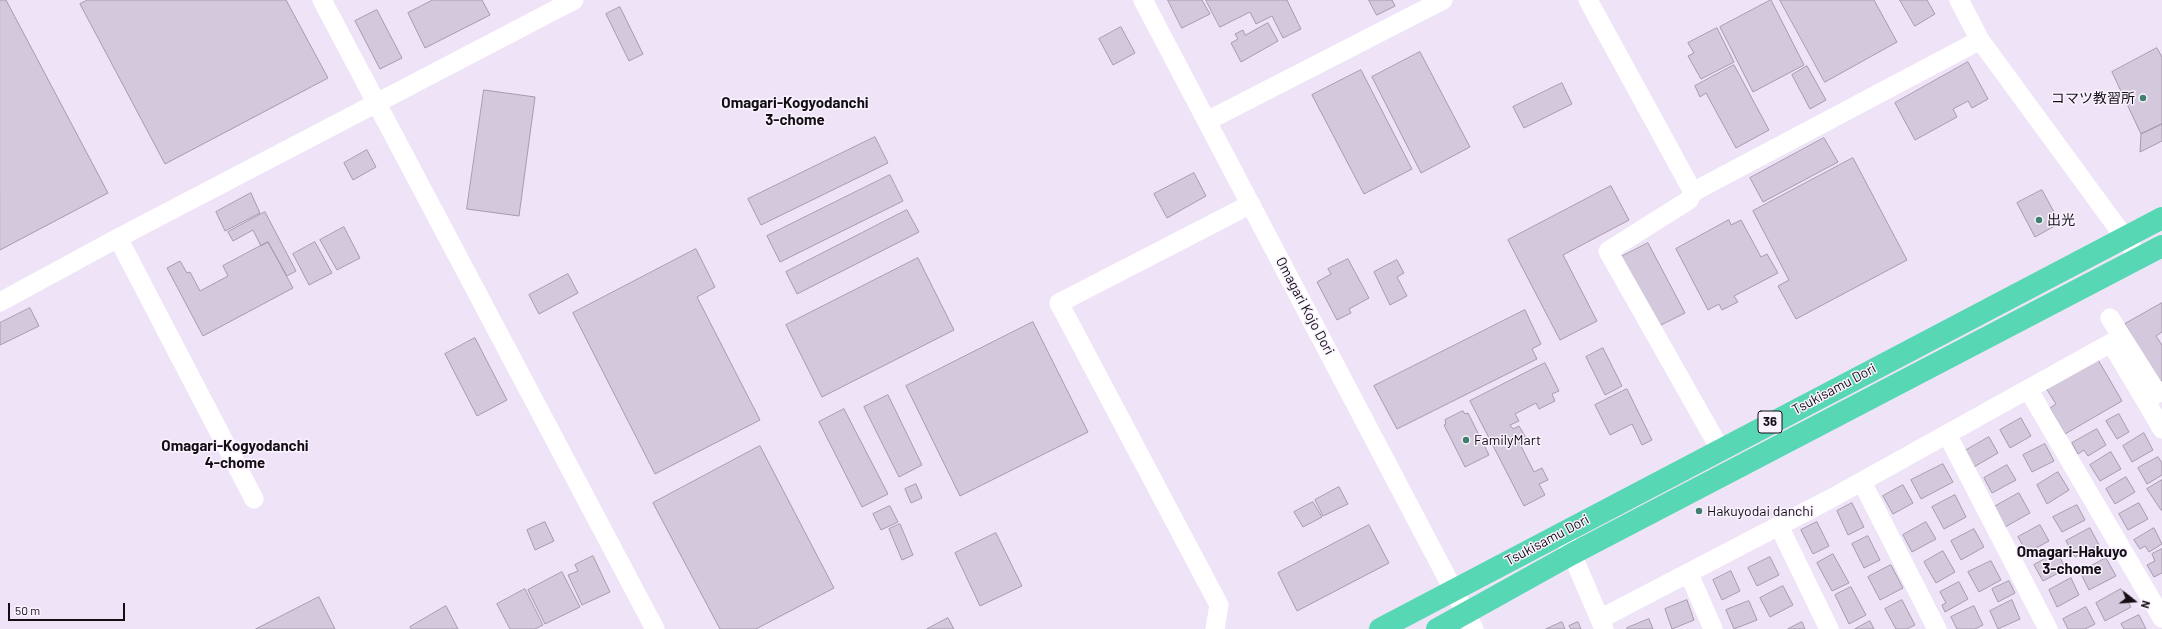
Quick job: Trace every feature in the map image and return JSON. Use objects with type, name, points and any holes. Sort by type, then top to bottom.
[{"type":"highway","name":"Tsukisamu Dori","points":[[1380,629],[1720,448],[2162,218]]},
{"type":"highway","name":"Tsukisamu Dori","points":[[1437,629],[1470,621],[1572,554],[2162,246]]},
{"type":"street","points":[[322,0],[655,629]]},
{"type":"street","points":[[0,302],[375,102],[574,0]]},
{"type":"street","name":"Omagari Kojo Dori","points":[[1142,0],[1455,590],[1470,621]]},
{"type":"street","points":[[1207,121],[1443,0]]},
{"type":"street","points":[[1588,0],[1693,192]]},
{"type":"street","points":[[1959,0],[1980,40],[2139,257]]},
{"type":"street","points":[[1720,448],[1608,251],[1689,200],[1693,192],[1980,40]]},
{"type":"street","points":[[1215,629],[1219,605],[1059,303],[1251,204]]},
{"type":"street","points":[[118,238],[254,499]]},
{"type":"street","points":[[2110,318],[2155,395],[2162,429]]},
{"type":"street","points":[[1562,532],[1602,624],[1689,574],[1862,482],[2111,343],[2155,395]]},
{"type":"street","points":[[2028,389],[2162,618]]},
{"type":"street","points":[[1947,434],[2048,629]]},
{"type":"street","points":[[1862,482],[1937,629]]},
{"type":"street","points":[[1779,526],[1829,629]]},
{"type":"street","points":[[1689,574],[1713,629]]},
{"type":"building","points":[[0,0],[6,0],[108,193],[0,250]]},
{"type":"building","points":[[88,0],[286,0],[328,78],[165,164],[80,4]]},
{"type":"building","points":[[433,0],[482,0],[490,15],[425,48],[408,13]]},
{"type":"building","points":[[1168,0],[1202,0],[1210,14],[1182,28]]},
{"type":"building","points":[[1206,0],[1287,0],[1301,29],[1283,38],[1272,16],[1256,24],[1250,12],[1220,27]]},
{"type":"building","points":[[1369,0],[1392,0],[1395,6],[1377,15]]},
{"type":"building","points":[[1771,0],[1804,65],[1753,92],[1720,27]]},
{"type":"building","points":[[1780,0],[1874,0],[1897,42],[1825,82]]},
{"type":"building","points":[[1900,0],[1927,0],[1935,14],[1915,26]]},
{"type":"building","points":[[620,7],[643,54],[629,61],[606,14]]},
{"type":"building","points":[[377,10],[402,58],[380,69],[355,21]]},
{"type":"building","points":[[1268,23],[1278,41],[1241,62],[1231,43],[1238,39],[1235,34],[1243,30],[1245,35]]},
{"type":"building","points":[[1121,27],[1135,53],[1113,65],[1099,39]]},
{"type":"building","points":[[1717,28],[1734,62],[1701,79],[1688,56],[1694,53],[1688,43]]},
{"type":"building","name":"コマツ教習所","points":[[2157,48],[2162,57],[2162,124],[2141,134],[2112,72]]},
{"type":"building","points":[[1420,52],[1470,147],[1421,173],[1372,77]]},
{"type":"building","points":[[1968,62],[1988,99],[1972,108],[1968,101],[1953,109],[1957,117],[1915,140],[1895,103]]},
{"type":"building","points":[[1734,65],[1769,130],[1736,148],[1706,93],[1700,97],[1695,86]]},
{"type":"building","points":[[1807,66],[1826,100],[1810,109],[1792,75]]},
{"type":"building","points":[[1361,70],[1412,169],[1364,194],[1312,95]]},
{"type":"building","points":[[1562,83],[1572,104],[1524,128],[1513,107]]},
{"type":"building","points":[[484,90],[535,97],[519,216],[467,209]]},
{"type":"building","points":[[2162,124],[2162,141],[2140,152],[2141,134]]},
{"type":"building","points":[[875,137],[888,163],[761,225],[748,199]]},
{"type":"building","points":[[1824,138],[1838,162],[1763,202],[1750,178]]},
{"type":"building","points":[[367,150],[376,167],[353,180],[344,163]]},
{"type":"building","points":[[1853,158],[1907,260],[1796,319],[1778,286],[1789,280],[1753,211]]},
{"type":"building","points":[[1194,173],[1206,196],[1167,218],[1154,194]]},
{"type":"building","points":[[890,175],[903,201],[780,262],[767,236]]},
{"type":"building","points":[[1611,186],[1629,220],[1563,255],[1597,321],[1560,340],[1508,240]]},
{"type":"building","points":[[2042,190],[2060,223],[2035,237],[2017,203]]},
{"type":"building","points":[[251,193],[260,213],[225,231],[216,212]]},
{"type":"building","points":[[907,210],[919,232],[797,294],[786,272]]},
{"type":"building","points":[[265,212],[296,271],[287,276],[268,242],[261,246],[253,230],[233,241],[228,232]]},
{"type":"building","points":[[1729,220],[1731,225],[1741,220],[1761,257],[1767,254],[1778,273],[1734,296],[1738,302],[1722,310],[1719,304],[1708,310],[1676,249]]},
{"type":"building","points":[[344,227],[360,258],[337,270],[320,240]]},
{"type":"building","points":[[268,242],[293,288],[203,336],[167,268],[180,261],[187,273],[190,272],[200,291],[228,276],[223,266]]},
{"type":"building","points":[[315,242],[332,273],[309,285],[293,254]]},
{"type":"building","points":[[1648,243],[1685,313],[1657,327],[1621,257]]},
{"type":"building","points":[[696,249],[715,287],[697,297],[760,420],[655,474],[573,313]]},
{"type":"building","points":[[918,258],[954,330],[822,397],[786,325]]},
{"type":"building","points":[[1348,259],[1369,298],[1349,309],[1351,313],[1337,320],[1317,282],[1331,274],[1328,269]]},
{"type":"building","points":[[1397,260],[1404,273],[1397,277],[1407,296],[1390,305],[1374,272]]},
{"type":"building","points":[[568,274],[578,293],[539,314],[529,295]]},
{"type":"building","points":[[2162,303],[2162,332],[2156,336],[2162,345],[2162,381],[2159,382],[2125,324]]},
{"type":"building","points":[[30,308],[39,326],[0,345],[0,323]]},
{"type":"building","points":[[1525,310],[1541,344],[1532,349],[1537,359],[1397,429],[1374,386]]},
{"type":"building","points":[[1033,322],[1088,432],[960,496],[906,386]]},
{"type":"building","points":[[475,338],[507,400],[477,416],[445,354]]},
{"type":"building","points":[[1603,348],[1622,386],[1605,395],[1586,357]]},
{"type":"building","points":[[2097,358],[2122,401],[2065,434],[2050,408],[2056,404],[2046,388]]},
{"type":"building","points":[[1545,363],[1559,391],[1552,394],[1555,401],[1539,409],[1536,403],[1515,414],[1519,421],[1510,425],[1513,429],[1519,426],[1526,438],[1519,442],[1534,472],[1542,468],[1548,480],[1539,484],[1545,495],[1524,506],[1470,401]]},
{"type":"building","points":[[1627,389],[1652,440],[1642,445],[1632,424],[1610,435],[1595,405]]},
{"type":"building","points":[[888,395],[922,465],[899,477],[864,407]]},
{"type":"building","points":[[844,409],[888,494],[862,507],[819,422]]},
{"type":"building","points":[[1463,411],[1465,414],[1468,413],[1489,455],[1465,467],[1444,425],[1446,424],[1445,420]]},
{"type":"building","points":[[2119,414],[2129,432],[2117,439],[2106,421]]},
{"type":"building","points":[[2021,418],[2031,436],[2010,448],[2000,430]]},
{"type":"building","points":[[2097,429],[2106,445],[2088,456],[2084,450],[2078,454],[2072,443]]},
{"type":"building","points":[[2144,433],[2153,450],[2132,462],[2123,446]]},
{"type":"building","points":[[1989,437],[1998,453],[1972,468],[1963,452]]},
{"type":"building","points":[[2045,444],[2054,461],[2032,472],[2023,455]]},
{"type":"building","points":[[760,446],[834,588],[756,629],[720,629],[653,503]]},
{"type":"building","points":[[2111,452],[2121,469],[2100,481],[2090,465]]},
{"type":"building","points":[[2158,457],[2162,463],[2162,475],[2147,484],[2138,468]]},
{"type":"building","points":[[1943,464],[1953,482],[1921,499],[1911,480]]},
{"type":"building","points":[[2007,465],[2016,480],[1992,493],[1984,478]]},
{"type":"building","points":[[2058,472],[2069,490],[2047,504],[2037,485]]},
{"type":"building","points":[[2126,477],[2135,492],[2115,504],[2106,489]]},
{"type":"building","points":[[2162,480],[2162,510],[2161,510],[2147,489]]},
{"type":"building","points":[[916,484],[922,498],[911,503],[905,489]]},
{"type":"building","points":[[1903,485],[1913,503],[1893,514],[1883,496]]},
{"type":"building","points":[[1339,487],[1348,504],[1323,516],[1315,500]]},
{"type":"building","points":[[2019,493],[2030,513],[2005,527],[1994,507]]},
{"type":"building","points":[[1955,495],[1966,517],[1944,529],[1932,507]]},
{"type":"building","points":[[1313,502],[1322,517],[1303,527],[1294,512]]},
{"type":"building","points":[[1852,503],[1864,527],[1848,535],[1837,511]]},
{"type":"building","points":[[2139,503],[2148,519],[2128,530],[2119,514]]},
{"type":"building","points":[[2077,505],[2085,520],[2062,532],[2053,517]]},
{"type":"building","points":[[890,506],[898,522],[881,530],[873,514]]},
{"type":"building","points":[[545,522],[554,541],[535,550],[527,530]]},
{"type":"building","points":[[1817,522],[1829,546],[1813,554],[1801,530]]},
{"type":"building","points":[[1926,522],[1936,539],[1912,552],[1903,535]]},
{"type":"building","points":[[900,524],[913,555],[902,560],[889,529]]},
{"type":"building","points":[[1369,525],[1389,563],[1297,611],[1278,573]]},
{"type":"building","points":[[2040,525],[2049,541],[2027,553],[2018,537]]},
{"type":"building","points":[[2090,528],[2099,545],[2075,557],[2066,541]]},
{"type":"building","points":[[2154,528],[2162,544],[2149,552],[2145,546],[2140,549],[2134,540]]},
{"type":"building","points":[[1974,529],[1984,547],[1961,560],[1951,541]]},
{"type":"building","points":[[996,533],[1022,586],[980,606],[955,553]]},
{"type":"building","points":[[1868,536],[1880,560],[1864,568],[1852,544]]},
{"type":"building","points":[[2162,549],[2162,573],[2154,577],[2147,565],[2155,561],[2152,554]]},
{"type":"building","points":[[1943,551],[1955,572],[1936,583],[1924,562]]},
{"type":"building","points":[[2057,552],[2066,569],[2043,581],[2034,565]]},
{"type":"building","points":[[1833,554],[1849,583],[1832,591],[1817,563]]},
{"type":"building","points":[[593,556],[610,592],[582,605],[568,575],[578,571],[575,565]]},
{"type":"building","points":[[1770,557],[1779,575],[1757,586],[1748,568]]},
{"type":"building","points":[[2106,558],[2116,576],[2089,590],[2080,572]]},
{"type":"building","points":[[1991,561],[2001,580],[1979,592],[1968,572]]},
{"type":"building","points":[[1891,565],[1903,588],[1880,600],[1868,577]]},
{"type":"building","points":[[1731,571],[1740,591],[1722,600],[1713,580]]},
{"type":"building","points":[[562,572],[580,607],[545,624],[528,590]]},
{"type":"building","points":[[2071,578],[2079,595],[2057,607],[2049,590]]},
{"type":"building","points":[[2009,581],[2015,593],[1998,602],[1992,589]]},
{"type":"building","points":[[1959,582],[1968,599],[1945,612],[1942,605],[1946,603],[1940,592]]},
{"type":"building","points":[[1783,586],[1793,605],[1770,617],[1760,598]]},
{"type":"building","points":[[1851,587],[1866,615],[1849,624],[1835,595]]},
{"type":"building","points":[[525,589],[543,625],[535,629],[510,629],[497,604]]},
{"type":"building","points":[[2121,589],[2131,607],[2105,621],[2096,603]]},
{"type":"building","points":[[319,597],[335,629],[256,629]]},
{"type":"building","points":[[1687,600],[1694,620],[1672,629],[1665,609]]},
{"type":"building","points":[[1902,600],[1915,625],[1907,629],[1896,629],[1885,609]]},
{"type":"building","points":[[2012,600],[2020,619],[1998,629],[1990,611]]},
{"type":"building","points":[[1749,601],[1757,620],[1734,629],[1726,610]]},
{"type":"building","points":[[446,606],[458,629],[411,629],[410,627]]},
{"type":"building","points":[[1974,606],[1983,625],[1975,629],[1957,629],[1951,617]]},
{"type":"building","points":[[2086,607],[2095,624],[2085,629],[2068,629],[2063,619]]},
{"type":"building","points":[[2139,615],[2146,629],[2124,629],[2121,624]]},
{"type":"building","points":[[948,618],[954,629],[927,629]]},
{"type":"building","points":[[1649,619],[1653,629],[1627,629],[1627,628]]},
{"type":"building","points":[[1870,621],[1874,629],[1855,629]]},
{"type":"building","points":[[1562,622],[1565,629],[1546,629]]},
{"type":"building","points":[[1578,622],[1581,629],[1571,629],[1569,626]]},
{"type":"building","points":[[1802,622],[1805,629],[1788,629]]},
{"type":"place","name":"コマツ教習所","points":[[2143,98]]},
{"type":"place","name":"出光","points":[[2039,220]]},
{"type":"place","name":"FamilyMart","points":[[1466,440]]},
{"type":"place","name":"Hakuyodai danchi","points":[[1699,511]]},
{"type":"district","name":"Omagari-Kogyodanchi 3-chome","points":[[795,112]]},
{"type":"district","name":"Omagari-Kogyodanchi 4-chome","points":[[235,454]]},
{"type":"district","name":"Omagari-Hakuyo 3-chome","points":[[2072,560]]}]
